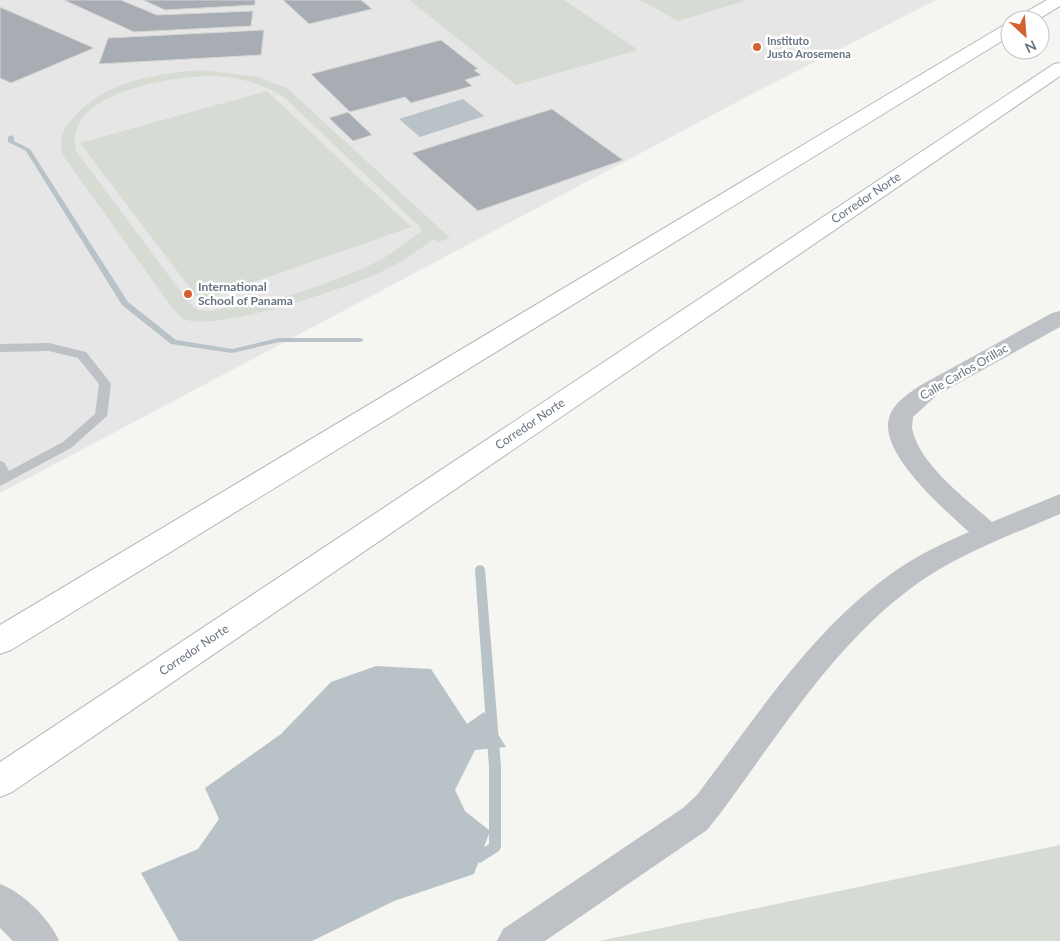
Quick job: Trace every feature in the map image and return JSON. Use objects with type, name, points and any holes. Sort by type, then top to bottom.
[{"type":"highway","points":[[1042,10],[1058,0]]},
{"type":"highway","points":[[0,641],[1000,35]]},
{"type":"highway","name":"Corredor Norte","points":[[0,781],[1060,68]]},
{"type":"street","name":"Calle Carlos Orillac","points":[[988,534],[911,457],[900,430],[901,417],[912,402],[929,390],[1060,318]]},
{"type":"street","points":[[516,941],[695,819],[708,805],[819,658],[862,613],[904,578],[946,553],[1060,503]]},
{"type":"street","points":[[0,902],[40,941]]},
{"type":"lane","points":[[0,348],[49,347],[82,355],[105,384],[101,416],[67,444],[3,479],[0,465]]},
{"type":"shaded area","name":"International School of Panama","points":[[0,0],[936,0],[750,95],[0,493]]},
{"type":"shaded area","points":[[409,0],[564,0],[638,50],[516,85]]},
{"type":"shaded area","points":[[640,0],[747,0],[678,21]]},
{"type":"shaded area","points":[[202,70],[258,77],[287,88],[450,238],[438,242],[434,239],[383,271],[314,297],[224,320],[200,322],[184,319],[173,309],[62,154],[61,144],[62,135],[69,123],[85,106],[99,96],[131,82],[184,71]],"holes":[[[219,76],[261,86],[285,98],[422,231],[384,258],[360,270],[304,291],[272,300],[210,311],[198,310],[190,304],[76,151],[76,130],[87,113],[104,100],[127,90],[177,79]]]},
{"type":"shaded area","points":[[267,91],[411,227],[200,301],[80,143]]},
{"type":"shaded area","points":[[463,99],[484,116],[420,137],[399,119]]},
{"type":"shaded area","points":[[376,666],[431,669],[467,724],[484,712],[506,747],[475,750],[455,790],[465,811],[490,831],[474,874],[394,901],[312,941],[179,941],[141,873],[198,849],[219,819],[205,788],[281,734],[331,682]]},
{"type":"shaded area","points":[[1060,845],[1060,941],[599,941]]},
{"type":"building","points":[[64,0],[121,0],[157,15],[253,11],[251,26],[134,32]]},
{"type":"building","points":[[143,0],[255,0],[255,5],[165,10]]},
{"type":"building","points":[[283,0],[361,0],[372,9],[309,24]]},
{"type":"building","points":[[0,7],[94,48],[11,83],[0,78]]},
{"type":"building","points":[[264,30],[261,55],[99,64],[108,38]]},
{"type":"building","points":[[441,40],[478,69],[474,70],[481,75],[465,80],[472,86],[411,103],[405,97],[350,112],[311,74]]},
{"type":"building","points":[[552,109],[623,160],[478,211],[412,153]]},
{"type":"building","points":[[348,112],[372,135],[353,141],[329,118]]},
{"type":"waterway","points":[[11,137],[11,142],[28,150],[125,303],[174,342],[232,351],[279,340],[360,340]]},
{"type":"waterway","points":[[480,569],[495,767],[495,847],[480,857]]},
{"type":"place","name":"Instituto Justo Arosemena","points":[[757,47]]},
{"type":"place","name":"International School of Panama","points":[[188,294]]}]
